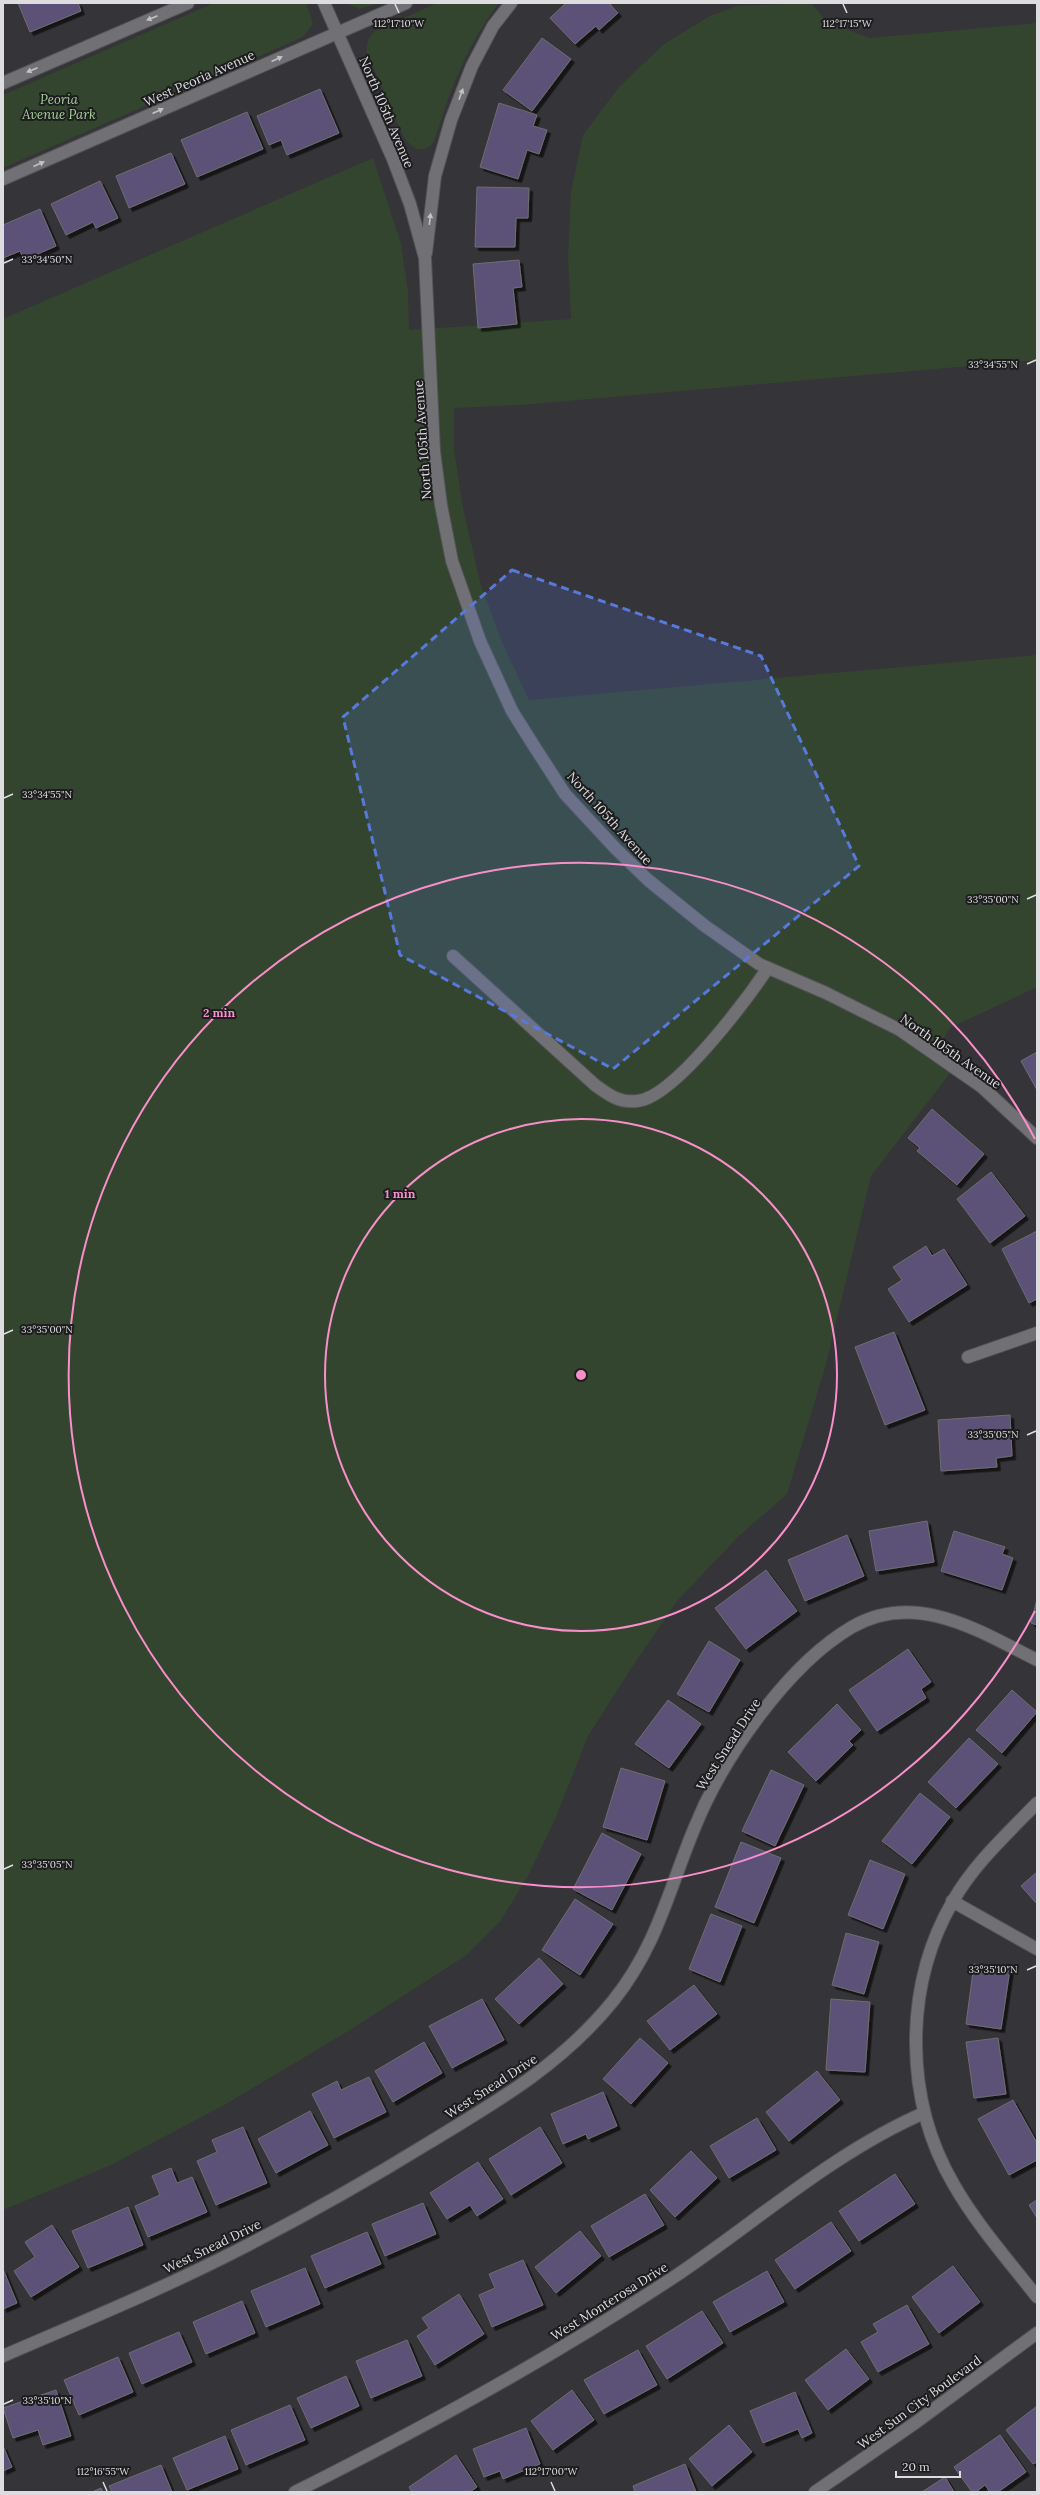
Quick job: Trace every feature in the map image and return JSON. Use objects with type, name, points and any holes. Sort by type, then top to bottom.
[{"type":"street","points":[[3,83],[188,3]]},
{"type":"street","name":"North 105th Avenue","points":[[324,3],[393,159],[410,204],[425,258]]},
{"type":"street","name":"West Peoria Avenue","points":[[3,179],[406,3]]},
{"type":"street","name":"North 105th Avenue","points":[[511,3],[493,26],[472,66],[451,120],[435,176],[425,258],[434,451],[441,505],[458,582],[480,641],[498,682],[534,746],[565,794],[616,849],[648,880],[705,926],[759,964],[826,993],[900,1030],[982,1087],[1037,1138]]},
{"type":"street","points":[[453,956],[595,1086],[614,1098],[625,1101],[638,1101],[657,1093],[686,1068],[746,1000],[768,968]]},
{"type":"street","points":[[968,1357],[1037,1333]]},
{"type":"street","name":"West Snead Drive","points":[[3,2356],[144,2295],[245,2246],[382,2171],[539,2073],[577,2040],[612,2002],[640,1964],[661,1920],[695,1827],[717,1782],[749,1732],[787,1682],[811,1656],[832,1640],[856,1625],[881,1616],[907,1611],[936,1615],[962,1623],[1037,1660]]},
{"type":"street","points":[[1037,1803],[974,1869],[952,1902],[938,1931],[920,1986],[916,2060],[924,2113],[953,2185],[972,2214],[1037,2297]]},
{"type":"street","points":[[952,1902],[1037,1950]]},
{"type":"street","name":"West Monterosa Drive","points":[[295,2492],[427,2426],[550,2354],[708,2255],[858,2147],[889,2128],[924,2113]]},
{"type":"street","name":"West Sun City Boulevard","points":[[815,2492],[915,2423],[1037,2333]]},
{"type":"highlighted area","points":[[512,570],[761,656],[859,866],[613,1069],[400,955],[343,717]]},
{"type":"green space","name":"Peoria Avenue Park","points":[[214,3],[306,3],[313,24],[303,37],[3,168],[3,95]]},
{"type":"green space","points":[[347,3],[381,3],[359,9]]},
{"type":"green space","points":[[437,3],[499,3],[477,35],[468,52],[446,105],[434,142],[426,148],[418,149],[411,145],[404,137],[366,51],[368,40],[375,31]]},
{"type":"green space","points":[[811,3],[828,23],[870,38],[1037,23],[1037,360],[520,405],[454,408],[454,450],[463,508],[480,582],[501,640],[529,700],[1037,655],[1037,987],[950,1028],[935,1054],[954,1068],[871,1176],[826,1364],[787,1494],[739,1536],[677,1601],[630,1670],[588,1736],[556,1817],[528,1876],[501,1920],[465,1956],[350,2030],[226,2104],[109,2166],[3,2210],[3,319],[373,158],[401,244],[408,291],[409,330],[571,319],[568,257],[571,192],[583,135],[619,87],[664,44],[710,16],[737,6]]},
{"type":"building","points":[[18,3],[78,3],[81,11],[30,32]]},
{"type":"building","points":[[566,3],[609,3],[618,13],[599,30],[596,26],[575,44],[550,18]]},
{"type":"building","points":[[542,38],[571,59],[532,111],[503,90]]},
{"type":"building","points":[[320,89],[339,133],[287,155],[281,140],[269,145],[257,116]]},
{"type":"building","points":[[499,103],[537,115],[533,126],[547,130],[539,154],[527,150],[518,179],[480,167]]},
{"type":"building","points":[[247,112],[263,149],[197,177],[181,140]]},
{"type":"building","points":[[171,153],[185,184],[129,208],[116,176]]},
{"type":"building","points":[[100,181],[118,218],[96,228],[93,222],[66,235],[51,204]]},
{"type":"building","points":[[477,187],[529,188],[528,218],[516,218],[515,247],[475,247]]},
{"type":"building","points":[[40,209],[56,246],[24,260],[20,251],[3,258],[3,225]]},
{"type":"building","points":[[519,260],[522,287],[513,288],[517,324],[478,328],[473,264]]},
{"type":"building","points":[[1037,1052],[1037,1090],[1021,1061]]},
{"type":"building","points":[[932,1109],[984,1154],[957,1185],[917,1151],[920,1148],[908,1138]]},
{"type":"building","points":[[991,1172],[1025,1216],[990,1243],[957,1199]]},
{"type":"building","points":[[1037,1231],[1037,1299],[1029,1303],[1002,1249]]},
{"type":"building","points":[[926,1246],[932,1256],[944,1249],[967,1285],[909,1322],[888,1289],[902,1280],[893,1267]]},
{"type":"building","points":[[894,1332],[925,1410],[885,1425],[855,1347]]},
{"type":"building","points":[[1010,1415],[1012,1456],[996,1458],[997,1467],[941,1471],[938,1420]]},
{"type":"building","points":[[927,1521],[934,1562],[876,1571],[869,1531]]},
{"type":"building","points":[[954,1531],[1005,1547],[1002,1554],[1013,1558],[1002,1590],[941,1571]]},
{"type":"building","points":[[847,1535],[864,1576],[805,1601],[788,1560]]},
{"type":"building","points":[[766,1570],[797,1611],[746,1649],[715,1608]]},
{"type":"building","points":[[1037,1599],[1037,1625],[1031,1623]]},
{"type":"building","points":[[709,1641],[740,1660],[709,1712],[677,1694]]},
{"type":"building","points":[[908,1649],[931,1682],[921,1689],[926,1698],[877,1731],[849,1690]]},
{"type":"building","points":[[1012,1690],[1037,1712],[1002,1753],[976,1730]]},
{"type":"building","points":[[668,1700],[701,1724],[669,1768],[635,1744]]},
{"type":"building","points":[[837,1704],[861,1730],[849,1741],[853,1745],[816,1781],[788,1752]]},
{"type":"building","points":[[969,1738],[998,1764],[956,1808],[928,1782]]},
{"type":"building","points":[[621,1768],[665,1781],[647,1840],[603,1827]]},
{"type":"building","points":[[771,1770],[804,1785],[775,1846],[742,1831]]},
{"type":"building","points":[[920,1793],[950,1817],[912,1864],[882,1841]]},
{"type":"building","points":[[602,1833],[641,1854],[612,1910],[573,1889]]},
{"type":"building","points":[[741,1842],[781,1858],[754,1923],[715,1907]]},
{"type":"building","points":[[870,1860],[905,1874],[883,1929],[848,1915]]},
{"type":"building","points":[[1037,1872],[1037,1904],[1021,1886]]},
{"type":"building","points":[[575,1899],[613,1924],[580,1975],[542,1950]]},
{"type":"building","points":[[711,1914],[742,1926],[720,1982],[689,1969]]},
{"type":"building","points":[[846,1933],[879,1942],[864,1994],[832,1985]]},
{"type":"building","points":[[539,1958],[563,1984],[519,2024],[495,1999]]},
{"type":"building","points":[[974,1964],[1010,1969],[1001,2029],[966,2024]]},
{"type":"building","points":[[694,1985],[717,2014],[670,2050],[647,2021]]},
{"type":"building","points":[[482,1999],[504,2040],[452,2068],[429,2026]]},
{"type":"building","points":[[831,1999],[870,2002],[865,2072],[826,2070]]},
{"type":"building","points":[[640,2038],[668,2063],[631,2104],[603,2079]]},
{"type":"building","points":[[998,2038],[1006,2094],[974,2098],[966,2042]]},
{"type":"building","points":[[424,2042],[442,2073],[393,2102],[375,2071]]},
{"type":"building","points":[[817,2071],[840,2100],[789,2141],[766,2112]]},
{"type":"building","points":[[369,2077],[386,2112],[334,2138],[312,2094],[337,2081],[341,2090]]},
{"type":"building","points":[[603,2092],[617,2126],[588,2139],[586,2134],[563,2144],[551,2114]]},
{"type":"building","points":[[1013,2100],[1037,2143],[1037,2160],[1009,2175],[978,2119]]},
{"type":"building","points":[[310,2111],[328,2145],[276,2173],[258,2139]]},
{"type":"building","points":[[757,2118],[776,2150],[729,2178],[710,2146]]},
{"type":"building","points":[[243,2127],[267,2183],[216,2205],[197,2161],[217,2152],[212,2140]]},
{"type":"building","points":[[540,2127],[562,2163],[511,2195],[489,2159]]},
{"type":"building","points":[[691,2151],[717,2178],[675,2217],[650,2190]]},
{"type":"building","points":[[478,2162],[503,2199],[477,2216],[470,2205],[447,2219],[430,2193]]},
{"type":"building","points":[[171,2168],[177,2183],[192,2177],[207,2212],[148,2237],[135,2206],[160,2195],[152,2176]]},
{"type":"building","points":[[895,2174],[915,2204],[859,2241],[839,2211]]},
{"type":"building","points":[[645,2194],[664,2225],[609,2257],[591,2226]]},
{"type":"building","points":[[1037,2200],[1037,2218],[1029,2205]]},
{"type":"building","points":[[423,2203],[436,2234],[385,2256],[372,2224]]},
{"type":"building","points":[[128,2207],[143,2245],[88,2268],[72,2231]]},
{"type":"building","points":[[831,2222],[851,2251],[795,2289],[775,2260]]},
{"type":"building","points":[[52,2225],[79,2267],[31,2297],[14,2271],[35,2257],[25,2242]]},
{"type":"building","points":[[580,2231],[601,2256],[556,2293],[535,2267]]},
{"type":"building","points":[[367,2232],[381,2264],[325,2288],[311,2256]]},
{"type":"building","points":[[523,2260],[543,2305],[492,2327],[479,2295],[495,2288],[489,2274]]},
{"type":"building","points":[[953,2266],[980,2302],[939,2333],[912,2297]]},
{"type":"building","points":[[305,2268],[320,2304],[266,2327],[251,2291]]},
{"type":"building","points":[[3,2269],[17,2303],[3,2309]]},
{"type":"building","points":[[767,2271],[784,2302],[730,2332],[713,2302]]},
{"type":"building","points":[[459,2294],[484,2334],[435,2365],[417,2336],[429,2328],[422,2318]]},
{"type":"building","points":[[242,2301],[255,2333],[206,2354],[193,2322]]},
{"type":"building","points":[[907,2305],[929,2344],[878,2372],[861,2342],[878,2332],[873,2324]]},
{"type":"building","points":[[702,2311],[723,2343],[667,2379],[646,2346]]},
{"type":"building","points":[[179,2332],[192,2362],[142,2384],[129,2353]]},
{"type":"building","points":[[407,2340],[422,2376],[371,2398],[356,2361]]},
{"type":"building","points":[[846,2349],[869,2379],[828,2410],[805,2380]]},
{"type":"building","points":[[638,2350],[657,2385],[604,2414],[584,2380]]},
{"type":"building","points":[[118,2357],[133,2392],[79,2415],[64,2380]]},
{"type":"building","points":[[346,2376],[359,2406],[311,2428],[297,2398]]},
{"type":"building","points":[[56,2390],[71,2436],[43,2445],[38,2430],[13,2438],[3,2408]]},
{"type":"building","points":[[572,2390],[594,2420],[553,2450],[531,2421]]},
{"type":"building","points":[[795,2392],[812,2433],[802,2438],[798,2429],[763,2443],[750,2411]]},
{"type":"building","points":[[290,2405],[305,2440],[246,2465],[231,2430]]},
{"type":"building","points":[[1037,2406],[1037,2462],[1033,2464],[1006,2430]]},
{"type":"building","points":[[729,2425],[752,2452],[712,2486],[689,2459]]},
{"type":"building","points":[[526,2428],[540,2464],[503,2479],[500,2471],[484,2477],[473,2449]]},
{"type":"building","points":[[1000,2435],[1026,2472],[998,2492],[990,2492],[985,2485],[976,2492],[972,2492],[954,2467]]},
{"type":"building","points":[[225,2436],[238,2469],[187,2490],[173,2458]]},
{"type":"building","points":[[3,2446],[12,2467],[3,2471]]},
{"type":"building","points":[[456,2455],[477,2487],[470,2492],[412,2492],[409,2487]]},
{"type":"building","points":[[685,2464],[696,2492],[635,2492],[633,2486]]},
{"type":"building","points":[[161,2465],[172,2492],[112,2492],[109,2486]]},
{"type":"building","points":[[945,2477],[954,2492],[922,2492]]},
{"type":"building","points":[[101,2488],[103,2492],[92,2492]]}]
